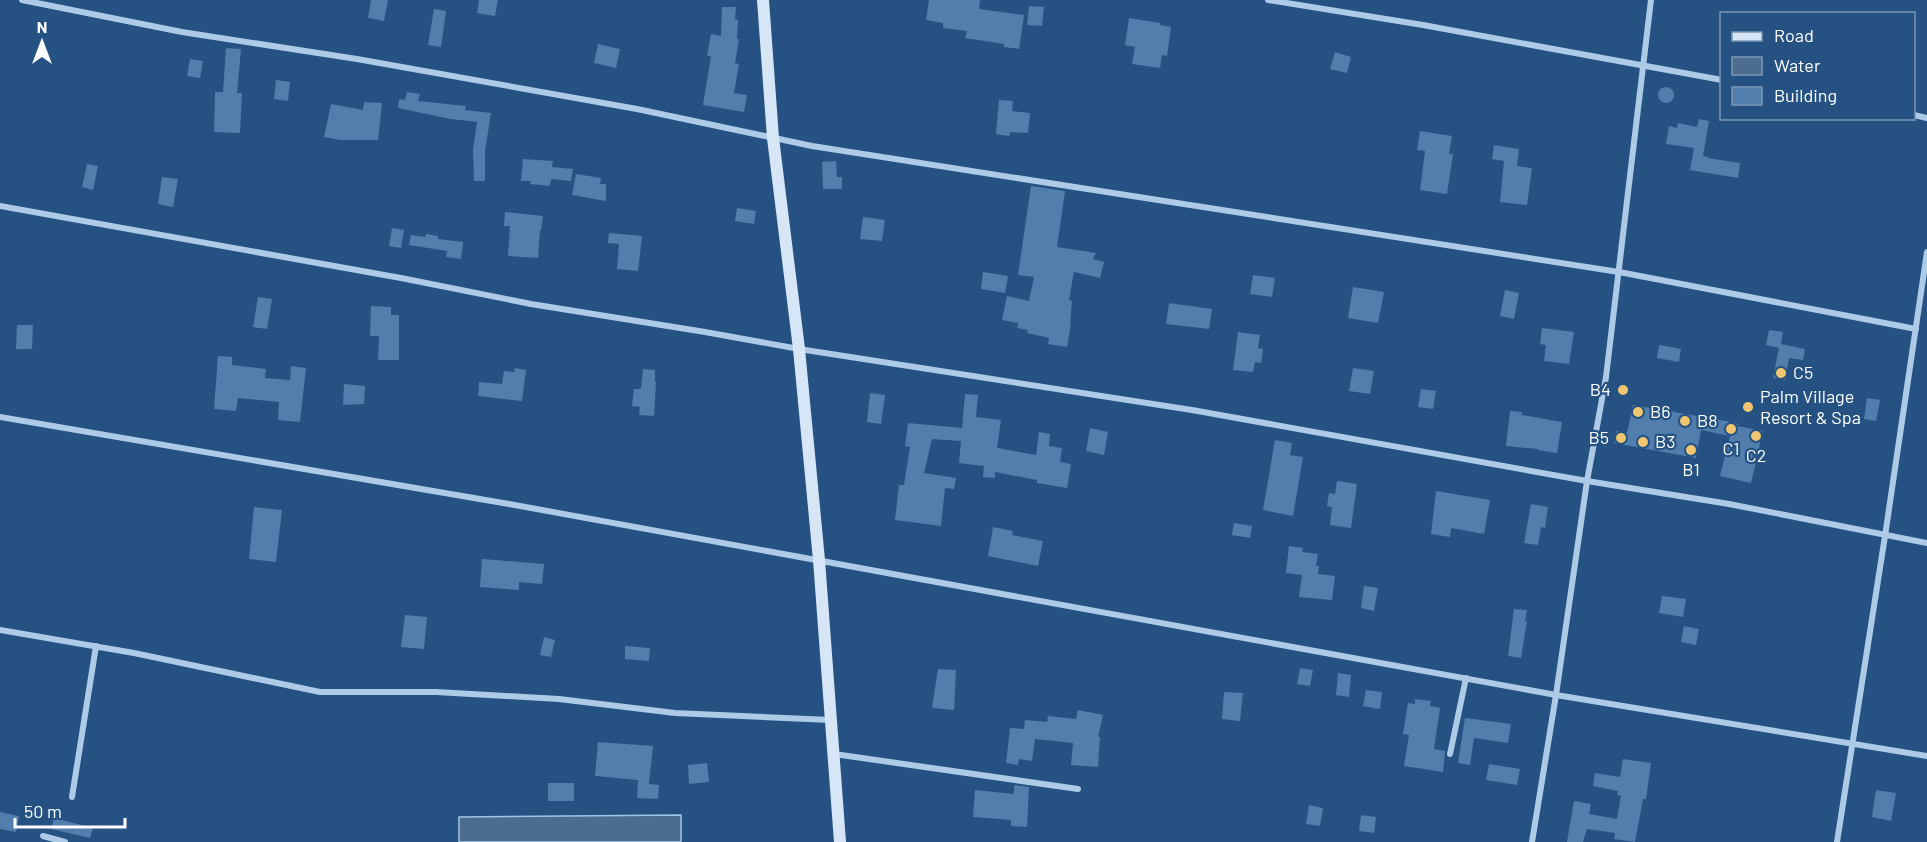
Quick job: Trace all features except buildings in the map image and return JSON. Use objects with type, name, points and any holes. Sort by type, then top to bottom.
[{"type":"street","points":[[22,0],[182,32],[369,61],[637,109],[812,146],[1619,272],[1916,329]]},
{"type":"street","points":[[763,0],[773,138],[799,349],[819,560],[840,842]]},
{"type":"street","points":[[1268,0],[1423,25],[1720,80]]},
{"type":"street","points":[[1532,842],[1587,481],[1606,377],[1651,0]]},
{"type":"street","points":[[0,206],[531,304],[799,349],[1192,410],[1587,481],[1729,504],[1927,543]]},
{"type":"street","points":[[1837,842],[1927,252]]},
{"type":"street","points":[[0,417],[509,504],[1556,695],[1927,756]]},
{"type":"street","points":[[0,630],[96,646],[320,692],[436,692],[559,699],[675,713],[830,720]]},
{"type":"street","points":[[72,796],[96,646]]},
{"type":"street","points":[[1450,754],[1466,678]]},
{"type":"street","points":[[833,754],[1078,789]]},
{"type":"street","points":[[43,836],[65,842]]},
{"type":"water","points":[[681,815],[681,842],[459,842],[459,817]]},
{"type":"place","name":"C5","points":[[1781,373]]},
{"type":"place","name":"B4","points":[[1623,390]]},
{"type":"place","name":"Palm Village Resort & Spa","points":[[1748,407]]},
{"type":"place","name":"B6","points":[[1638,412]]},
{"type":"place","name":"B8","points":[[1685,421]]},
{"type":"place","name":"C1","points":[[1731,429]]},
{"type":"place","name":"C2","points":[[1756,436]]},
{"type":"place","name":"B5","points":[[1621,438]]},
{"type":"place","name":"B3","points":[[1643,442]]},
{"type":"place","name":"B1","points":[[1691,450]]}]
